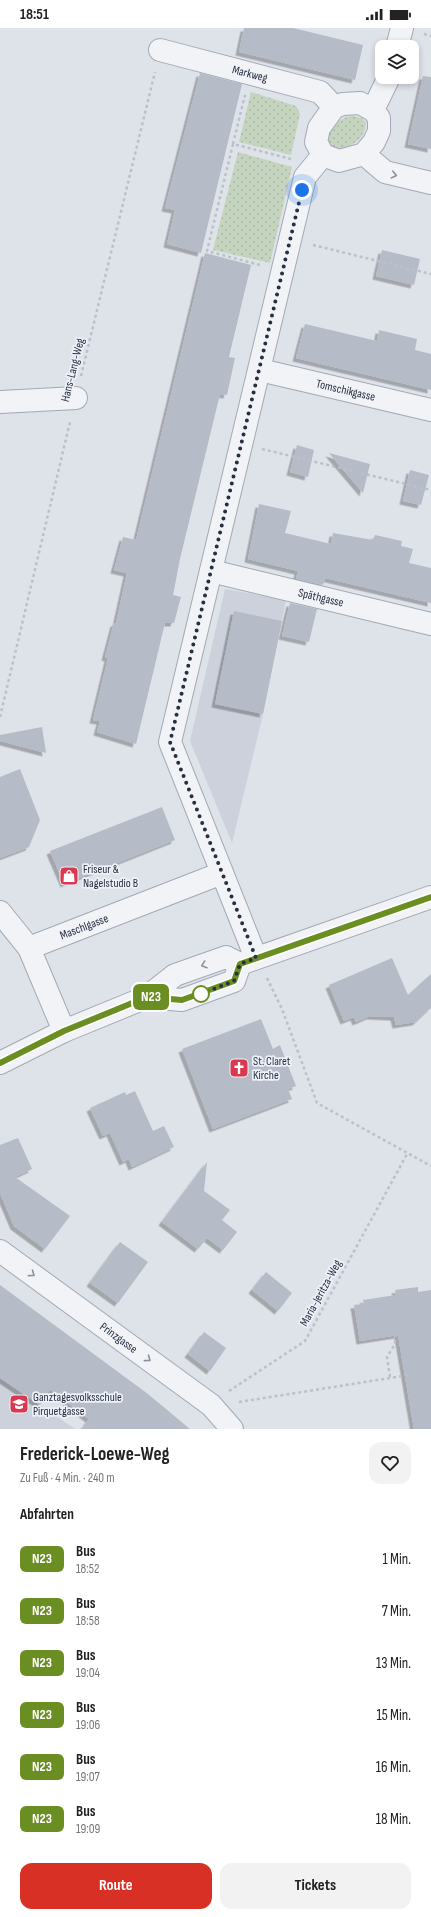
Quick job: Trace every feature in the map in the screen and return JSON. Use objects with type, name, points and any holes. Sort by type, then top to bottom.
[{"type":"street","points":[[399,40],[402,28]]},
{"type":"street","name":"Markweg","points":[[160,50],[320,92],[334,107]]},
{"type":"street","points":[[373,110],[386,84]]},
{"type":"street","points":[[360,103],[373,110],[379,118],[379,131],[374,142],[364,154],[339,160],[323,155],[316,142],[319,128],[334,107],[343,104],[360,103]]},
{"type":"street","points":[[364,154],[385,172],[431,184]]},
{"type":"street","points":[[248,961],[222,873],[170,742],[260,370],[304,177],[323,155]]},
{"type":"street","name":"Tomschikgasse","points":[[260,370],[431,410]]},
{"type":"street","points":[[0,402],[76,398]]},
{"type":"street","name":"Späthgasse","points":[[211,571],[431,624]]},
{"type":"street","name":"Maschlgasse","points":[[29,948],[222,873]]},
{"type":"street","points":[[0,1063],[64,1031],[147,997],[175,975],[226,957],[248,961],[431,897]]},
{"type":"street","points":[[0,912],[29,948],[64,1031]]},
{"type":"street","name":"Prinzgasse","points":[[0,1251],[211,1405],[232,1429]]},
{"type":"path","name":"Hans-Lang-Weg","points":[[0,717],[160,50]]},
{"type":"path","points":[[246,91],[206,251],[263,266]]},
{"type":"path","points":[[233,144],[295,160]]},
{"type":"path","points":[[311,245],[431,274]]},
{"type":"path","points":[[256,448],[431,490]]},
{"type":"path","points":[[248,961],[274,990],[316,1103],[431,1166]]},
{"type":"path","name":"Maria-Jeritza-Weg","points":[[211,1405],[231,1389],[305,1341],[407,1154]]},
{"type":"path","points":[[390,1377],[388,1357],[395,1344],[395,1335]]},
{"type":"path","points":[[211,1405],[239,1402],[408,1375]]},
{"type":"shaded area","points":[[225,589],[286,600],[263,714],[232,843],[190,741]]},
{"type":"shaded area","name":"Ganztagesvolksschule Pirquetgasse","points":[[0,1378],[75,1429],[0,1429]]},
{"type":"green space","points":[[251,92],[296,106],[300,114],[291,155],[239,142]]},
{"type":"green space","points":[[352,116],[362,118],[366,123],[363,135],[350,146],[332,148],[327,143],[331,128],[341,119]]},
{"type":"green space","points":[[238,152],[292,167],[270,263],[213,250]]},
{"type":"building","points":[[244,28],[293,28],[363,45],[355,80],[239,52]]},
{"type":"building","points":[[200,73],[242,84],[201,253],[167,244],[175,210],[165,208]]},
{"type":"building","points":[[423,76],[431,77],[431,149],[408,144]]},
{"type":"building","points":[[382,250],[420,259],[414,285],[376,276]]},
{"type":"building","points":[[205,253],[251,265],[229,357],[235,358],[227,395],[220,394],[180,559],[173,595],[181,597],[174,623],[165,623],[136,744],[97,732],[100,721],[93,720],[108,658],[105,657],[114,623],[116,623],[127,573],[114,570],[123,537],[136,540]]},
{"type":"building","points":[[305,324],[377,341],[379,330],[417,339],[415,350],[431,354],[431,390],[296,358]]},
{"type":"building","points":[[297,445],[314,450],[308,477],[290,472]]},
{"type":"building","points":[[329,453],[370,464],[363,493]]},
{"type":"building","points":[[410,470],[429,475],[421,505],[403,501]]},
{"type":"building","points":[[259,504],[291,511],[285,533],[331,544],[333,533],[373,540],[375,535],[402,541],[401,546],[413,549],[409,563],[431,568],[431,603],[325,578],[323,585],[296,579],[298,571],[248,559]]},
{"type":"building","points":[[290,603],[317,609],[309,642],[282,636]]},
{"type":"building","points":[[234,611],[282,621],[263,714],[215,704]]},
{"type":"building","points":[[42,727],[46,753],[0,741],[0,735]]},
{"type":"building","points":[[20,769],[40,820],[29,847],[0,858],[0,777]]},
{"type":"building","points":[[162,807],[175,840],[64,884],[50,851]]},
{"type":"building","points":[[392,958],[408,995],[431,974],[431,1008],[416,1022],[396,1025],[394,1017],[370,1016],[356,1022],[354,1017],[344,1021],[329,985]]},
{"type":"building","name":"St. Claret Kirche","points":[[261,1019],[273,1049],[280,1045],[296,1086],[288,1089],[292,1099],[213,1129],[182,1049]]},
{"type":"building","points":[[135,1091],[153,1131],[164,1126],[174,1147],[132,1167],[129,1159],[123,1162],[110,1133],[103,1136],[90,1108],[125,1092],[126,1095]]},
{"type":"building","points":[[18,1138],[32,1169],[15,1177],[70,1216],[45,1249],[14,1226],[0,1193],[0,1145]]},
{"type":"building","points":[[207,1162],[204,1191],[230,1210],[222,1220],[237,1232],[223,1250],[207,1238],[198,1249],[162,1222]]},
{"type":"building","points":[[120,1242],[148,1262],[118,1303],[90,1283]]},
{"type":"building","points":[[266,1272],[292,1293],[278,1311],[252,1290]]},
{"type":"building","points":[[0,1285],[148,1394],[190,1429],[82,1429],[89,1419],[50,1389],[40,1405],[0,1378]]},
{"type":"building","points":[[418,1287],[418,1292],[431,1290],[431,1429],[414,1429],[398,1335],[360,1341],[354,1305],[364,1304],[363,1300],[396,1295],[395,1290]]},
{"type":"building","points":[[204,1332],[226,1348],[210,1371],[188,1354]]},
{"type":"bus line","name":"N23","points":[[0,1063],[64,1031],[147,997],[182,1000],[203,993],[234,981],[240,964],[431,897]]},
{"type":"place","name":"Friseur & Nagelstudio B","points":[[69,876]]},
{"type":"place","name":"St. Claret Kirche","points":[[239,1068]]},
{"type":"place","name":"Ganztagesvolksschule Pirquetgasse","points":[[19,1404]]},
{"type":"route","points":[[201,994],[234,981],[240,964],[256,958],[170,742],[302,190]]}]
